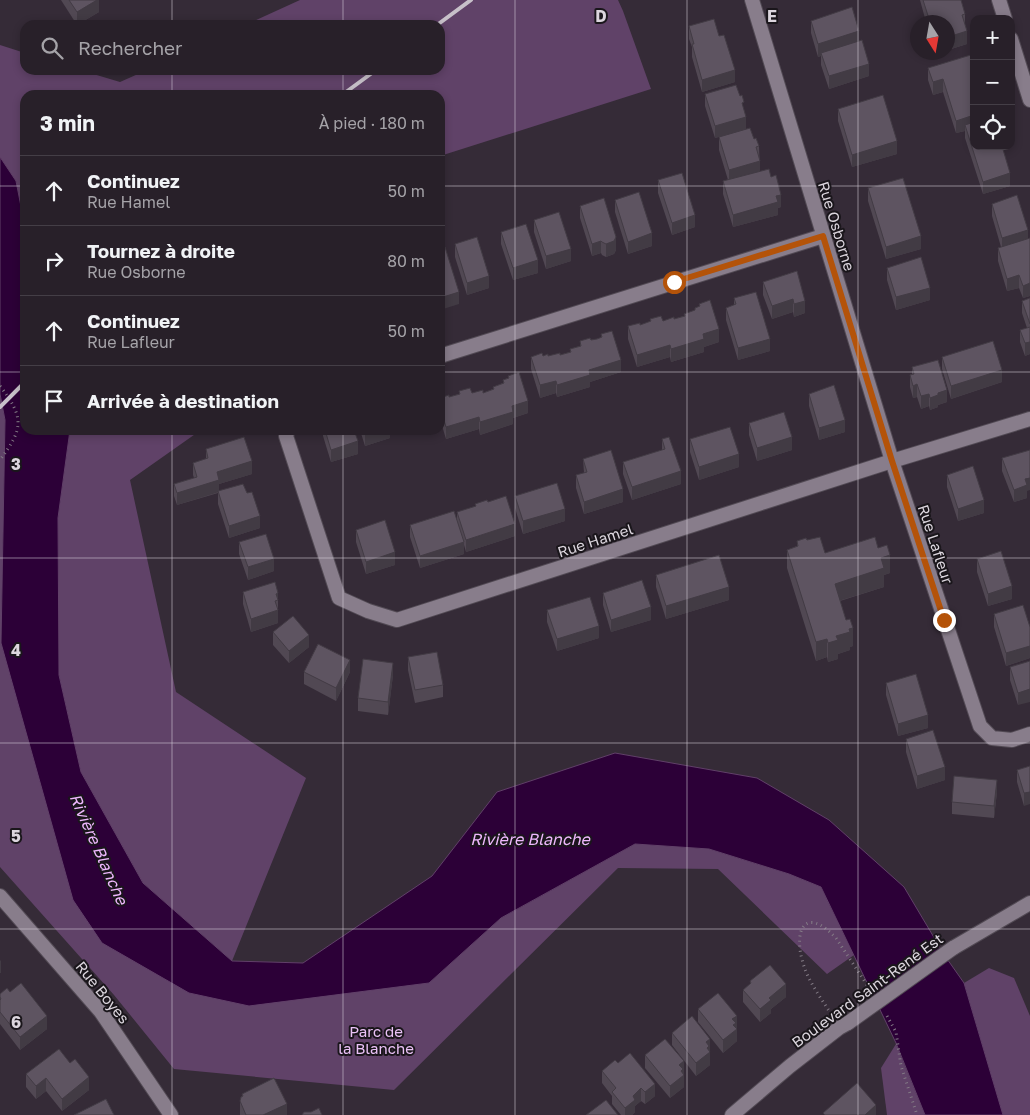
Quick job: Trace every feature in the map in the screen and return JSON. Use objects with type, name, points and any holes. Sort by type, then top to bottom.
[{"type":"street","name":"Rue Osborne","points":[[752,0],[892,461]]},
{"type":"street","points":[[999,0],[1004,15]]},
{"type":"street","points":[[1015,52],[1030,100]]},
{"type":"street","points":[[445,354],[823,236]]},
{"type":"street","name":"Rue Hamel","points":[[286,435],[339,598],[368,611],[397,620],[892,461],[1030,419]]},
{"type":"street","name":"Rue Lafleur","points":[[892,461],[980,726],[992,738],[1012,740],[1030,734]]},
{"type":"street","name":"Rue Boyes","points":[[0,896],[101,1012],[171,1115]]},
{"type":"street","name":"Boulevard Saint-René Est","points":[[732,1115],[839,1028],[953,948],[1030,903]]},
{"type":"path","points":[[0,386],[18,417],[18,432],[13,443],[0,460]]},
{"type":"green space","points":[[300,0],[618,0],[651,89],[445,154],[445,90],[20,90],[20,201],[16,181],[0,157],[0,45],[20,51],[20,75],[97,75],[120,82],[136,75],[445,75],[445,20],[256,20]]},
{"type":"green space","name":"Parc de la Blanche","points":[[0,394],[5,420],[1,643],[189,993],[429,983],[501,918],[635,844],[709,849],[789,874],[821,887],[854,955],[827,974],[718,869],[618,868],[394,1090],[174,1069],[114,995],[0,867]]},
{"type":"green space","points":[[69,435],[194,435],[130,480],[176,692],[306,778],[232,961],[143,883],[81,772],[59,675],[58,518]]},
{"type":"green space","points":[[989,968],[1014,978],[1030,1016],[1030,1115],[1003,1115],[964,983]]},
{"type":"green space","points":[[896,1044],[925,1115],[887,1115],[881,1068]]},
{"type":"water","name":"Rivière Blanche","points":[[0,157],[16,181],[20,201],[20,435],[69,435],[58,518],[59,675],[81,772],[143,883],[232,961],[303,963],[432,876],[497,792],[615,753],[757,778],[829,820],[904,887],[945,956],[964,983],[1003,1115],[925,1115],[896,1043],[821,887],[789,874],[709,849],[635,844],[501,918],[429,983],[249,1006],[189,993],[102,943],[73,900],[1,643],[5,420],[0,394]]},
{"type":"building","points":[[69,0],[97,0],[77,12]]},
{"type":"building","points":[[923,0],[961,0],[965,14],[962,15],[967,31],[955,35],[955,15],[928,15]]},
{"type":"building","points":[[852,7],[859,31],[818,44],[811,21]]},
{"type":"building","points":[[714,19],[719,36],[724,35],[735,70],[702,80],[689,26]]},
{"type":"building","points":[[862,40],[869,64],[829,76],[821,53]]},
{"type":"building","points":[[970,55],[970,116],[956,121],[943,79],[933,82],[928,68]]},
{"type":"building","points":[[736,85],[740,96],[742,95],[746,117],[715,126],[705,94]]},
{"type":"building","points":[[883,95],[897,141],[852,155],[838,109]]},
{"type":"building","points":[[970,123],[970,141],[965,125]]},
{"type":"building","points":[[750,128],[759,146],[756,147],[760,161],[729,170],[719,137]]},
{"type":"building","points":[[973,150],[1003,150],[1010,173],[983,182]]},
{"type":"building","points":[[769,169],[771,177],[776,175],[781,195],[776,196],[778,202],[733,215],[723,181]]},
{"type":"building","points":[[682,173],[695,215],[672,223],[658,180]]},
{"type":"building","points":[[903,178],[921,236],[886,247],[868,188]]},
{"type":"building","points":[[639,192],[652,233],[628,242],[615,200]]},
{"type":"building","points":[[1017,195],[1028,230],[1002,238],[992,204]]},
{"type":"building","points":[[604,198],[616,237],[614,241],[606,244],[601,241],[592,244],[580,206]]},
{"type":"building","points":[[559,212],[571,249],[546,256],[534,220]]},
{"type":"building","points":[[526,224],[538,260],[513,268],[501,232]]},
{"type":"building","points":[[477,237],[489,276],[467,283],[455,244]]},
{"type":"building","points":[[1030,238],[1030,283],[1023,286],[1019,275],[1007,279],[998,248]]},
{"type":"building","points":[[445,247],[459,292],[445,296]]},
{"type":"building","points":[[921,257],[930,288],[896,297],[887,268]]},
{"type":"building","points":[[797,271],[805,301],[794,304],[793,299],[772,306],[763,282]]},
{"type":"building","points":[[756,292],[770,339],[738,348],[726,308],[736,304],[734,298]]},
{"type":"building","points":[[1030,298],[1030,324],[1022,301]]},
{"type":"building","points":[[710,300],[719,329],[703,334],[704,339],[671,349],[670,345],[637,355],[628,326],[640,323],[640,325],[651,321],[650,319],[661,316],[663,321],[685,316],[684,314],[700,306],[699,304]]},
{"type":"building","points":[[1030,327],[1030,342],[1025,343],[1020,330]]},
{"type":"building","points":[[612,331],[621,360],[589,370],[590,375],[557,385],[556,381],[540,385],[531,357],[542,353],[543,356],[548,354],[548,356],[571,352],[570,349],[581,346],[580,341],[590,338],[591,340],[597,339],[602,337],[601,334]]},
{"type":"building","points":[[993,341],[1002,370],[951,386],[942,357]]},
{"type":"building","points":[[938,360],[947,390],[930,398],[929,394],[921,396],[917,384],[913,386],[910,375],[914,374],[912,367]]},
{"type":"building","points":[[519,372],[528,401],[512,406],[513,412],[480,422],[479,417],[446,427],[445,396],[460,394],[459,391],[470,388],[472,393],[483,390],[483,393],[504,383],[503,380],[509,378],[508,376]]},
{"type":"building","points":[[834,385],[845,420],[819,428],[809,394]]},
{"type":"building","points":[[784,412],[792,437],[757,448],[749,423]]},
{"type":"building","points":[[730,427],[739,454],[699,467],[690,439]]},
{"type":"building","points":[[326,435],[356,435],[358,441],[331,450]]},
{"type":"building","points":[[244,437],[252,461],[217,472],[219,480],[177,493],[174,484],[197,477],[193,463],[208,458],[206,449]]},
{"type":"building","points":[[669,437],[681,471],[632,487],[623,462],[665,449],[662,439]]},
{"type":"building","points":[[611,450],[623,489],[584,502],[576,475],[587,472],[583,459]]},
{"type":"building","points":[[1030,450],[1030,478],[1025,479],[1027,485],[1014,490],[1002,458]]},
{"type":"building","points":[[973,466],[984,500],[958,509],[947,475]]},
{"type":"building","points":[[557,483],[565,509],[523,521],[515,496]]},
{"type":"building","points":[[243,484],[247,493],[252,492],[260,516],[229,526],[218,491]]},
{"type":"building","points":[[506,496],[515,524],[466,540],[457,512],[487,500],[488,502]]},
{"type":"building","points":[[454,511],[464,542],[420,556],[410,525]]},
{"type":"building","points":[[385,520],[395,552],[366,562],[356,530]]},
{"type":"building","points":[[266,534],[274,559],[248,567],[239,542]]},
{"type":"building","points":[[820,537],[825,553],[875,537],[878,548],[887,545],[890,555],[881,558],[884,568],[835,584],[846,620],[850,619],[853,628],[849,629],[850,632],[836,636],[838,640],[828,643],[827,639],[816,642],[787,550],[798,546],[797,541]]},
{"type":"building","points":[[1001,551],[1012,586],[988,594],[977,559]]},
{"type":"building","points":[[719,555],[729,587],[666,606],[656,575]]},
{"type":"building","points":[[642,580],[651,607],[611,620],[603,593]]},
{"type":"building","points":[[275,582],[278,600],[275,601],[278,610],[251,619],[243,592]]},
{"type":"building","points":[[590,597],[599,626],[557,639],[547,610]]},
{"type":"building","points":[[1023,605],[1030,627],[1030,646],[1006,653],[994,614]]},
{"type":"building","points":[[293,616],[309,635],[289,651],[273,632]]},
{"type":"building","points":[[318,644],[350,660],[336,688],[304,672]]},
{"type":"building","points":[[437,652],[443,685],[415,690],[408,657]]},
{"type":"building","points":[[363,659],[393,663],[388,702],[358,698]]},
{"type":"building","points":[[1030,661],[1030,689],[1018,693],[1010,667]]},
{"type":"building","points":[[916,674],[928,715],[898,724],[886,683]]},
{"type":"building","points":[[933,730],[945,767],[917,776],[906,739]]},
{"type":"building","points":[[1030,766],[1030,792],[1024,793],[1017,770]]},
{"type":"building","points":[[954,776],[997,780],[994,806],[952,802]]},
{"type":"building","points":[[770,965],[786,984],[769,998],[771,1000],[760,1009],[743,990],[751,983],[750,981]]},
{"type":"building","points":[[21,983],[47,1016],[20,1037],[0,1012],[0,994],[7,988],[10,992]]},
{"type":"building","points":[[718,993],[737,1016],[732,1019],[736,1023],[733,1025],[737,1029],[723,1040],[698,1009]]},
{"type":"building","points":[[692,1016],[710,1039],[706,1042],[710,1052],[696,1063],[672,1033]]},
{"type":"building","points":[[665,1039],[684,1061],[679,1065],[683,1069],[681,1071],[684,1075],[670,1086],[645,1055]]},
{"type":"building","points":[[59,1049],[70,1063],[75,1059],[89,1077],[62,1099],[46,1078],[36,1086],[26,1074]]},
{"type":"building","points":[[630,1053],[655,1084],[645,1092],[641,1088],[633,1096],[635,1100],[625,1108],[612,1092],[616,1088],[602,1071],[615,1060],[618,1063]]},
{"type":"building","points":[[274,1078],[287,1104],[263,1115],[246,1115],[240,1101],[243,1096],[242,1094]]},
{"type":"building","points":[[857,1083],[876,1105],[865,1115],[825,1115],[823,1113]]},
{"type":"building","points":[[106,1099],[114,1115],[74,1115]]},
{"type":"building","points":[[606,1100],[618,1115],[586,1115]]},
{"type":"building","points":[[319,1108],[322,1115],[302,1115],[304,1112],[311,1112]]},
{"type":"railway","points":[[444,20],[471,0]]},
{"type":"railway","points":[[349,90],[369,75]]},
{"type":"railway","points":[[0,407],[20,387]]},
{"type":"route","points":[[674,282],[823,236],[892,461],[944,620]]}]
